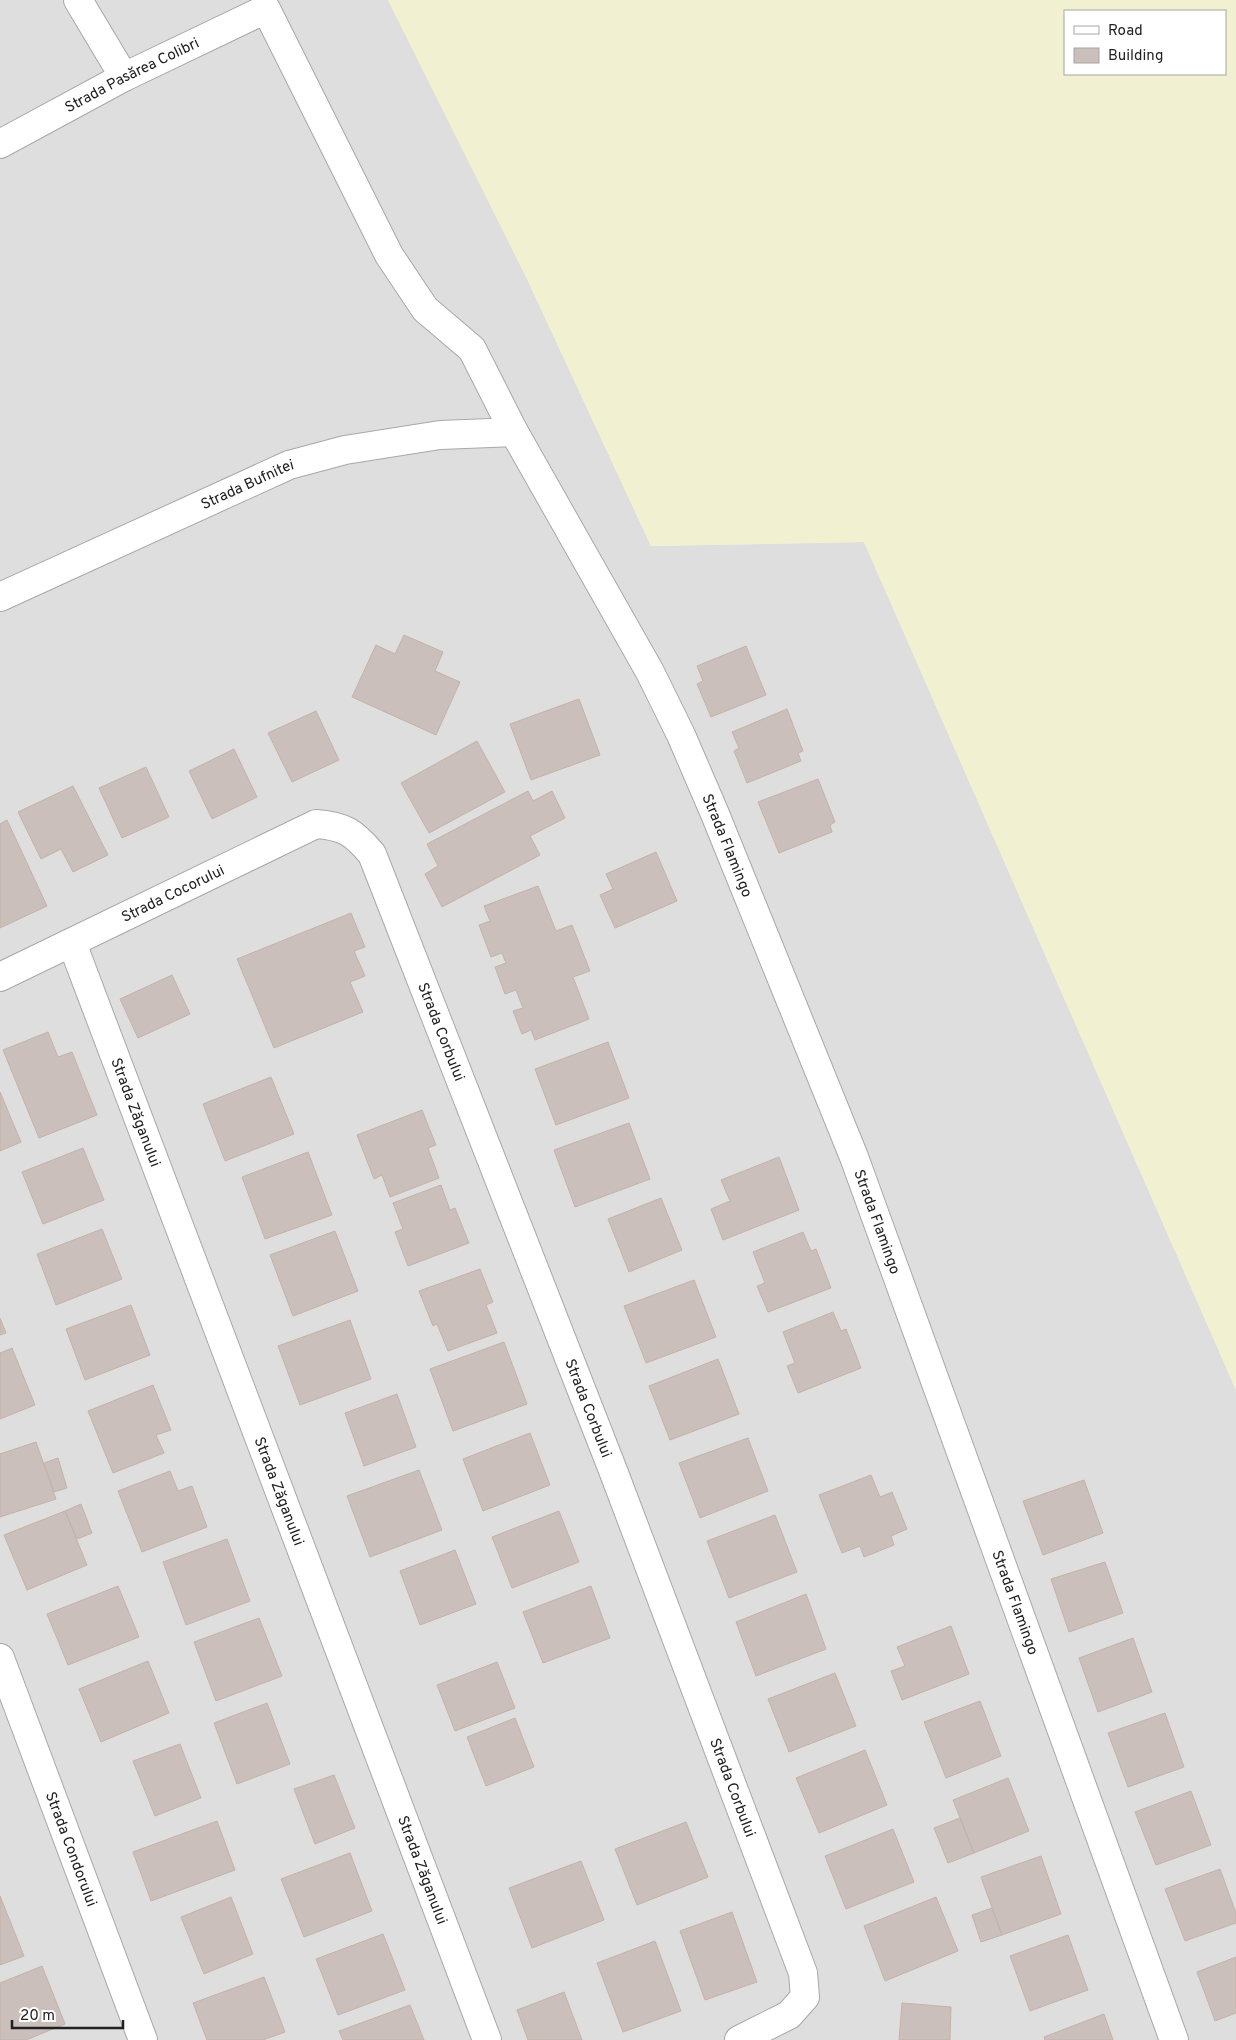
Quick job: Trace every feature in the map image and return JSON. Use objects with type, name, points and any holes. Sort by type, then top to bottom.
[{"type":"street","points":[[78,0],[124,77]]},
{"type":"street","name":"Strada Pasărea Colibri","points":[[0,144],[124,77],[266,9]]},
{"type":"street","name":"Strada Flamingo","points":[[266,9],[389,255],[425,309],[472,349],[514,432],[650,672],[681,736],[715,814],[854,1156],[1174,2040]]},
{"type":"street","name":"Strada Bufnitei","points":[[0,597],[289,465],[345,450],[440,435],[514,432]]},
{"type":"street","name":"Strada Cocorului","points":[[0,977],[316,824],[334,825],[350,831]]},
{"type":"street","name":"Strada Corbului","points":[[350,831],[372,854],[652,1575],[803,1973],[805,1997],[789,2015],[739,2040]]},
{"type":"street","name":"Strada Zăganului","points":[[72,943],[487,2040]]},
{"type":"street","name":"Strada Condorului","points":[[0,1658],[143,2040]]},
{"type":"shaded area","points":[[0,0],[388,0],[528,281],[651,546],[864,542],[1236,1390],[1236,2040],[0,2040]]},
{"type":"green space","points":[[388,0],[1236,0],[1236,1390],[864,542],[651,546],[528,281]]},
{"type":"building","points":[[404,635],[443,652],[435,671],[460,682],[436,735],[352,697],[376,645],[395,654]]},
{"type":"building","points":[[746,646],[766,695],[711,717],[697,684],[703,681],[697,666]]},
{"type":"building","points":[[579,699],[600,755],[531,780],[510,724]]},
{"type":"building","points":[[787,709],[803,751],[798,753],[801,761],[747,783],[734,751],[739,748],[732,732]]},
{"type":"building","points":[[316,711],[339,760],[292,782],[268,733]]},
{"type":"building","points":[[477,741],[505,792],[429,833],[401,783]]},
{"type":"building","points":[[234,749],[257,797],[212,819],[189,771]]},
{"type":"building","points":[[146,767],[169,817],[122,838],[99,788]]},
{"type":"building","points":[[818,779],[835,822],[830,825],[832,832],[779,853],[758,802]]},
{"type":"building","points":[[73,786],[108,855],[73,872],[61,849],[41,859],[18,812]]},
{"type":"building","points":[[528,791],[533,801],[552,791],[565,818],[530,836],[540,855],[442,907],[425,874],[438,866],[427,844]]},
{"type":"building","points":[[7,820],[47,906],[0,928],[0,824]]},
{"type":"building","points":[[656,852],[677,901],[615,928],[600,895],[613,889],[606,874]]},
{"type":"building","points":[[538,886],[556,931],[572,925],[590,971],[573,977],[589,1019],[535,1040],[531,1030],[522,1034],[513,1011],[523,1008],[516,990],[505,994],[495,967],[506,963],[502,953],[491,957],[479,925],[490,921],[484,906]]},
{"type":"building","points":[[351,913],[365,947],[354,951],[365,976],[350,982],[363,1012],[274,1048],[237,959]]},
{"type":"building","points":[[172,975],[190,1014],[138,1038],[120,999]]},
{"type":"building","points":[[48,1032],[58,1057],[72,1052],[97,1115],[39,1138],[3,1050]]},
{"type":"building","points":[[608,1042],[629,1098],[556,1125],[535,1069]]},
{"type":"building","points":[[271,1077],[294,1134],[225,1161],[203,1104]]},
{"type":"building","points":[[0,1092],[21,1142],[0,1151]]},
{"type":"building","points":[[422,1110],[436,1145],[428,1148],[439,1178],[390,1197],[382,1175],[374,1179],[357,1135]]},
{"type":"building","points":[[629,1123],[650,1179],[575,1207],[554,1150]]},
{"type":"building","points":[[83,1148],[104,1200],[43,1224],[22,1172]]},
{"type":"building","points":[[308,1152],[332,1215],[265,1239],[242,1177]]},
{"type":"building","points":[[779,1157],[799,1210],[723,1240],[711,1209],[730,1201],[721,1180]]},
{"type":"building","points":[[441,1185],[450,1210],[455,1208],[469,1243],[408,1266],[395,1232],[403,1229],[393,1203]]},
{"type":"building","points":[[661,1198],[682,1250],[629,1272],[608,1219]]},
{"type":"building","points":[[102,1229],[122,1279],[56,1305],[37,1254]]},
{"type":"building","points":[[335,1231],[358,1291],[293,1316],[270,1255]]},
{"type":"building","points":[[803,1232],[811,1251],[816,1249],[831,1288],[768,1312],[757,1286],[765,1283],[753,1252]]},
{"type":"building","points":[[480,1269],[493,1302],[486,1305],[497,1333],[448,1351],[437,1324],[433,1326],[419,1291]]},
{"type":"building","points":[[694,1280],[716,1337],[646,1363],[624,1306]]},
{"type":"building","points":[[131,1305],[150,1355],[85,1380],[66,1329]]},
{"type":"building","points":[[833,1312],[841,1331],[846,1329],[861,1368],[798,1393],[787,1366],[795,1363],[783,1332]]},
{"type":"building","points":[[0,1318],[6,1333],[0,1335]]},
{"type":"building","points":[[350,1320],[371,1379],[300,1405],[278,1346]]},
{"type":"building","points":[[504,1342],[527,1404],[453,1431],[430,1369]]},
{"type":"building","points":[[12,1348],[35,1405],[0,1419],[0,1353]]},
{"type":"building","points":[[718,1359],[739,1414],[670,1440],[649,1386]]},
{"type":"building","points":[[153,1385],[171,1430],[156,1435],[164,1453],[113,1473],[88,1411]]},
{"type":"building","points":[[397,1394],[416,1447],[364,1466],[345,1413]]},
{"type":"building","points":[[530,1433],[550,1485],[483,1511],[463,1459]]},
{"type":"building","points":[[748,1438],[768,1491],[700,1518],[679,1463]]},
{"type":"building","points":[[36,1442],[56,1499],[0,1517],[0,1454]]},
{"type":"building","points":[[58,1458],[67,1488],[54,1492],[44,1463]]},
{"type":"building","points":[[419,1470],[442,1530],[370,1557],[347,1496]]},
{"type":"building","points":[[170,1471],[178,1491],[192,1486],[207,1527],[142,1552],[118,1491]]},
{"type":"building","points":[[871,1475],[880,1497],[892,1492],[907,1529],[891,1536],[894,1545],[864,1557],[860,1546],[842,1553],[819,1495]]},
{"type":"building","points":[[1084,1480],[1103,1533],[1043,1555],[1023,1501]]},
{"type":"building","points":[[81,1504],[92,1533],[77,1539],[65,1511]]},
{"type":"building","points":[[65,1511],[87,1565],[27,1590],[4,1535]]},
{"type":"building","points":[[559,1511],[579,1562],[512,1588],[492,1537]]},
{"type":"building","points":[[775,1515],[797,1572],[729,1598],[707,1541]]},
{"type":"building","points":[[227,1539],[250,1601],[186,1625],[163,1562]]},
{"type":"building","points":[[455,1550],[476,1604],[420,1625],[400,1571]]},
{"type":"building","points":[[1105,1562],[1123,1613],[1069,1632],[1051,1579]]},
{"type":"building","points":[[118,1586],[139,1637],[68,1665],[47,1614]]},
{"type":"building","points":[[591,1586],[610,1638],[543,1663],[523,1612]]},
{"type":"building","points":[[806,1594],[826,1649],[756,1676],[736,1622]]},
{"type":"building","points":[[259,1618],[282,1676],[216,1701],[194,1642]]},
{"type":"building","points":[[951,1626],[969,1674],[902,1700],[891,1671],[905,1666],[897,1647]]},
{"type":"building","points":[[1133,1638],[1152,1692],[1098,1712],[1079,1658]]},
{"type":"building","points":[[148,1661],[169,1713],[101,1742],[79,1689]]},
{"type":"building","points":[[497,1662],[515,1708],[455,1731],[437,1685]]},
{"type":"building","points":[[835,1673],[856,1726],[789,1752],[768,1699]]},
{"type":"building","points":[[980,1701],[1001,1756],[946,1778],[924,1722]]},
{"type":"building","points":[[267,1703],[290,1764],[237,1784],[214,1723]]},
{"type":"building","points":[[1165,1713],[1184,1767],[1128,1787],[1108,1733]]},
{"type":"building","points":[[515,1718],[534,1767],[486,1786],[467,1737]]},
{"type":"building","points":[[180,1744],[201,1798],[155,1816],[133,1761]]},
{"type":"building","points":[[865,1750],[887,1805],[819,1833],[796,1778]]},
{"type":"building","points":[[334,1775],[355,1828],[315,1844],[294,1789]]},
{"type":"building","points":[[1008,1778],[1029,1831],[974,1853],[953,1800]]},
{"type":"building","points":[[1191,1791],[1211,1845],[1156,1865],[1135,1812]]},
{"type":"building","points":[[960,1818],[974,1853],[948,1863],[934,1828]]},
{"type":"building","points":[[217,1821],[235,1870],[151,1901],[133,1852]]},
{"type":"building","points":[[686,1822],[708,1877],[637,1905],[615,1849]]},
{"type":"building","points":[[893,1829],[914,1882],[846,1909],[825,1856]]},
{"type":"building","points":[[350,1853],[372,1911],[304,1937],[281,1879]]},
{"type":"building","points":[[1041,1856],[1061,1914],[1002,1935],[981,1877]]},
{"type":"building","points":[[581,1861],[604,1920],[532,1948],[509,1888]]},
{"type":"building","points":[[1220,1869],[1236,1913],[1236,1923],[1185,1941],[1165,1889]]},
{"type":"building","points":[[0,1896],[24,1956],[0,1965]]},
{"type":"building","points":[[231,1897],[253,1954],[204,1974],[181,1917]]},
{"type":"building","points":[[936,1897],[958,1951],[885,1981],[864,1926]]},
{"type":"building","points":[[992,1908],[1002,1935],[981,1942],[972,1915]]},
{"type":"building","points":[[732,1912],[757,1982],[705,2000],[680,1931]]},
{"type":"building","points":[[383,1934],[405,1990],[338,2015],[316,1959]]},
{"type":"building","points":[[1068,1935],[1088,1990],[1030,2011],[1010,1956]]},
{"type":"building","points":[[655,1941],[681,2011],[623,2032],[597,1963]]},
{"type":"building","points":[[1236,1957],[1236,2013],[1215,2021],[1197,1972]]},
{"type":"building","points":[[42,1966],[65,2024],[26,2040],[0,2040],[0,1983]]},
{"type":"building","points":[[264,1977],[285,2032],[263,2040],[207,2040],[193,2003]]},
{"type":"building","points":[[564,1992],[582,2040],[528,2040],[517,2010]]},
{"type":"building","points":[[902,2003],[951,2007],[950,2040],[899,2040]]},
{"type":"building","points":[[410,2005],[424,2040],[343,2040],[339,2031]]},
{"type":"building","points":[[1104,2014],[1113,2040],[1045,2040],[1044,2037]]}]
